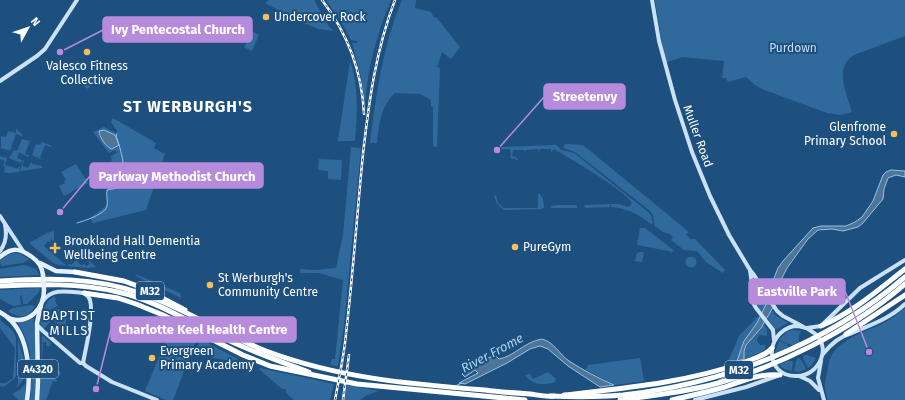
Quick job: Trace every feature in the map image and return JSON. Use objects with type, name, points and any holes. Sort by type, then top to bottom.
[{"type":"highway","points":[[822,326],[833,322],[905,270]]},
{"type":"highway","name":"M32","points":[[75,272],[124,281],[143,288],[169,300],[217,328]]},
{"type":"highway","name":"M32","points":[[0,281],[58,278],[90,280],[141,293],[249,344],[297,362],[359,377],[444,387],[550,396],[583,397],[622,395],[687,385],[733,372],[779,355],[829,330],[866,307],[905,277]]},
{"type":"highway","name":"M32","points":[[0,286],[59,284],[119,292],[166,310],[263,356],[325,377]]},
{"type":"highway","name":"M32","points":[[620,400],[682,391],[708,385],[755,370],[794,354],[832,334],[870,311],[905,284]]},
{"type":"highway","name":"M32","points":[[84,293],[118,298],[136,304],[164,315],[259,362],[293,372],[357,384],[525,400]]},
{"type":"highway","points":[[846,334],[905,295]]},
{"type":"highway","name":"M32","points":[[550,396],[672,382],[720,370],[747,361],[766,354],[772,348]]},
{"type":"highway","name":"M32","points":[[672,400],[768,374],[780,375]]},
{"type":"main road","points":[[0,81],[37,56],[47,47],[77,0]]},
{"type":"main road","name":"Muller Road","points":[[652,0],[666,68],[684,128],[692,152],[719,216],[750,270],[775,308],[783,316],[802,326]]},
{"type":"main road","points":[[0,216],[23,251],[54,271],[75,272]]},
{"type":"main road","points":[[0,251],[5,241],[6,225]]},
{"type":"main road","points":[[0,256],[10,250],[23,251]]},
{"type":"main road","name":"A4320","points":[[36,259],[41,266],[44,275],[42,303],[36,323],[38,382],[37,400]]},
{"type":"main road","points":[[807,328],[822,326],[860,288],[905,260]]},
{"type":"main road","name":"Muller Road","points":[[750,270],[752,301],[773,330],[774,341]]},
{"type":"main road","points":[[8,318],[19,320],[29,318],[49,294],[56,292],[84,293],[90,300],[90,305],[89,325],[82,363]]},
{"type":"main road","points":[[797,376],[813,370],[829,347],[846,334],[852,333],[891,315],[905,304]]},
{"type":"main road","name":"A4320","points":[[0,312],[14,322],[18,328],[26,352],[29,376],[27,400]]},
{"type":"main road","points":[[36,323],[41,330],[86,366],[112,382],[157,400]]},
{"type":"main road","points":[[787,375],[775,365],[771,356],[774,341],[784,330],[794,326],[802,326],[815,333],[821,339],[824,347],[818,375],[824,400]]},
{"type":"main road","points":[[695,400],[753,385],[780,375],[797,376],[810,380],[822,394]]},
{"type":"green space","points":[[269,0],[314,0],[329,27],[334,31],[318,29],[297,20],[265,3]]},
{"type":"green space","points":[[326,0],[391,0],[381,25],[370,65],[365,106],[361,77],[352,43],[357,43],[357,41],[351,40],[342,23]]},
{"type":"green space","points":[[402,0],[416,0],[415,8],[431,12],[434,18],[436,17],[460,47],[451,59],[442,52],[437,67],[440,68],[437,147],[433,146],[433,107],[431,106],[431,100],[420,94],[395,93],[390,98],[384,110],[380,122],[377,143],[370,143],[385,52],[395,17]]},
{"type":"green space","name":"Purdown","points":[[655,0],[905,0],[905,36],[854,55],[848,60],[844,67],[843,82],[852,112],[841,115],[827,113],[762,89],[746,77],[728,82],[726,78],[722,78],[724,61],[682,57],[665,63]]},
{"type":"green space","points":[[250,30],[259,35],[252,51],[244,47],[248,40],[246,39]]},
{"type":"green space","points":[[350,61],[356,90],[357,111],[355,141],[338,141]]},
{"type":"green space","points":[[66,75],[86,81],[90,86],[88,89]]},
{"type":"green space","points":[[113,118],[156,143],[154,148],[165,154],[146,210],[93,223],[90,218],[107,205],[107,188],[98,173],[112,161],[111,156],[117,153],[115,150],[109,153],[93,132],[104,127],[116,133],[117,131],[111,122]],"holes":[[[104,130],[115,135],[119,145],[112,149],[108,147],[99,133]]]},
{"type":"green space","points":[[16,129],[23,135],[16,134],[11,147],[15,149],[11,148],[10,151],[1,148],[1,136],[6,137],[8,131],[16,133]]},
{"type":"green space","points":[[22,139],[30,141],[25,154],[29,155],[28,157],[19,152],[17,158],[22,160],[21,163],[9,158],[14,150],[17,151]]},
{"type":"green space","points":[[42,142],[52,146],[45,145],[40,158],[43,160],[32,155],[36,144],[40,145]]},
{"type":"green space","points":[[565,144],[583,145],[689,232],[686,234],[690,239],[695,239],[725,270],[723,273],[706,262],[697,251],[684,250],[671,240],[673,237],[670,234],[663,232],[655,226],[653,215],[649,210],[575,152],[563,148]]},
{"type":"green space","points":[[556,145],[562,150],[574,153],[647,211],[651,215],[653,223],[651,224],[637,214],[627,210],[611,207],[611,204],[618,204],[629,207],[632,203],[619,190],[554,149],[551,152],[551,149],[540,149],[539,152],[538,149],[526,150],[526,152],[524,150],[513,150],[512,156],[516,157],[518,160],[515,158],[511,159],[510,149],[491,150],[500,147]]},
{"type":"green space","points":[[351,147],[361,148],[344,325],[338,366],[330,365],[332,359],[335,359],[343,280],[319,273],[300,273],[300,269],[315,270],[336,268],[343,235]]},
{"type":"green space","points":[[0,156],[7,158],[5,165],[18,169],[19,166],[19,172],[4,172],[5,167],[3,165],[5,161],[0,159]]},
{"type":"green space","points":[[319,159],[342,160],[341,180],[328,179],[328,171],[318,170]]},
{"type":"green space","points":[[23,160],[22,166],[28,168],[31,162],[42,166],[42,168],[20,171]]},
{"type":"green space","points":[[76,164],[88,183],[64,196],[59,186],[65,183],[64,181],[66,180],[61,172]]},
{"type":"green space","points":[[538,194],[540,194],[543,199],[544,207],[542,209],[504,210],[497,204],[494,196],[496,195],[498,203],[504,208],[538,208]]},
{"type":"green space","points":[[610,204],[610,207],[585,208],[584,205]]},
{"type":"green space","points":[[577,205],[577,208],[552,208],[550,206]]},
{"type":"green space","points":[[640,228],[645,228],[673,251],[671,253],[669,251],[637,245]]},
{"type":"green space","points":[[54,231],[54,240],[53,241],[50,239],[52,243],[48,241],[44,246],[67,266],[58,265],[52,262],[29,243],[47,233]]},
{"type":"green space","points":[[644,252],[642,262],[635,261],[637,253]]},
{"type":"green space","points":[[14,253],[21,254],[29,259],[23,263],[1,266],[0,261],[7,255]]},
{"type":"green space","points":[[84,256],[96,267],[89,268],[67,266],[69,264],[71,265],[76,260],[82,266],[83,264],[87,266],[90,263],[82,258]]},
{"type":"green space","points":[[691,256],[695,258],[697,262],[695,266],[691,268],[687,266],[685,262],[687,258]]},
{"type":"green space","points":[[24,265],[36,269],[39,275],[0,277],[0,269]]},
{"type":"green space","points":[[135,274],[180,293],[181,298],[136,276]]},
{"type":"green space","points":[[40,288],[39,292],[27,304],[23,304],[22,295],[20,296],[21,305],[13,306],[0,299],[0,290]]},
{"type":"green space","points":[[55,296],[58,306],[49,310],[44,308],[49,300]]},
{"type":"green space","points":[[764,299],[767,303],[762,312],[757,306]]},
{"type":"green space","points":[[31,305],[35,306],[27,315],[20,316],[12,314],[8,311],[13,308]]},
{"type":"green space","points":[[905,308],[905,400],[828,400],[825,389],[825,381],[828,364],[836,349],[854,336],[888,321]]},
{"type":"green space","points":[[56,309],[59,309],[59,312],[67,313],[65,330],[50,318],[50,313]]},
{"type":"green space","points":[[44,310],[47,312],[51,321],[44,329],[42,327],[41,318]]},
{"type":"green space","points":[[772,310],[775,315],[788,323],[775,330],[767,317]]},
{"type":"green space","points":[[758,316],[760,319],[744,341],[737,361],[727,364],[739,336]]},
{"type":"green space","points":[[34,318],[36,343],[36,386],[35,400],[30,400],[31,360],[26,340],[17,322],[28,321]]},
{"type":"green space","points":[[0,320],[13,331],[16,338],[16,377],[4,387],[0,386],[0,383],[6,383],[13,378],[15,348],[0,328]]},
{"type":"green space","points":[[763,323],[767,329],[767,336],[760,335],[757,341],[760,345],[765,345],[765,349],[744,359],[747,344]]},
{"type":"green space","points":[[171,328],[196,340],[173,400],[166,400],[145,391]]},
{"type":"green space","points":[[792,330],[801,331],[799,335],[799,348],[779,340],[787,332]]},
{"type":"green space","points":[[42,335],[51,343],[50,346],[46,346],[46,342],[43,342],[42,364],[53,364],[61,373],[60,375],[58,374],[55,379],[57,380],[56,382],[53,381],[46,400],[39,400]]},
{"type":"green space","points":[[18,339],[26,371],[23,372],[26,372],[24,379],[16,388],[18,383]]},
{"type":"green space","points":[[200,339],[238,359],[234,362],[195,354]]},
{"type":"green space","points":[[779,341],[787,344],[788,347],[775,353]]},
{"type":"green space","points":[[804,355],[816,358],[812,365],[808,368],[803,358]]},
{"type":"green space","points":[[640,358],[644,381],[615,385],[586,370],[588,365]]},
{"type":"green space","points":[[798,358],[802,361],[806,369],[799,372],[794,371]]},
{"type":"green space","points":[[788,361],[793,361],[792,371],[784,369],[779,365]]},
{"type":"green space","points":[[259,369],[334,384],[330,400],[294,400],[286,393],[286,389],[282,389]]},
{"type":"green space","points":[[548,372],[556,379],[555,382],[538,384],[531,381],[525,375],[530,374],[533,379]]},
{"type":"green space","points":[[26,383],[27,388],[25,400],[19,400],[12,394],[21,389]]},
{"type":"green space","points":[[347,385],[379,391],[367,395],[360,400],[344,400]]},
{"type":"shaded area","points":[[104,130],[115,135],[119,145],[112,149],[106,144],[100,136],[99,131]]},
{"type":"shaded area","points":[[891,170],[905,171],[905,177],[896,175],[888,178],[884,189],[883,199],[863,223],[858,227],[843,231],[832,229],[818,230],[808,239],[787,268],[781,280],[775,304],[761,328],[746,345],[744,359],[737,361],[744,341],[757,323],[771,294],[774,278],[783,261],[813,228],[821,226],[846,226],[862,217],[873,201],[883,175]]},
{"type":"shaded area","points":[[542,339],[553,345],[569,361],[614,385],[600,387],[568,366],[548,349],[540,346],[530,349],[507,363],[465,384],[459,383],[478,373],[475,370],[465,377],[462,374],[472,365],[495,355],[499,359],[505,357],[530,343]]},
{"type":"waterway","points":[[77,223],[103,212],[107,206],[107,190],[118,188],[122,183],[124,170],[120,147],[116,136],[117,134]]},
{"type":"waterway","points":[[719,380],[729,375]]},
{"type":"waterway","name":"River Frome","points":[[457,385],[462,383]]},
{"type":"waterway","points":[[680,389],[706,384]]},
{"type":"waterway","points":[[666,391],[675,390]]},
{"type":"railway","points":[[322,0],[339,26],[352,54],[357,68],[363,98],[364,114]]},
{"type":"railway","points":[[335,400],[345,342],[368,114],[378,56],[395,0]]},
{"type":"railway","points":[[343,400],[349,355]]},
{"type":"place","name":"Undercover Rock","points":[[266,17]]},
{"type":"place","name":"Ivy Pentecostal Church","points":[[60,52]]},
{"type":"place","name":"Valesco Fitness Collective","points":[[87,52]]},
{"type":"place","name":"Glenfrome Primary School","points":[[894,134]]},
{"type":"place","name":"Streetenvy","points":[[497,150]]},
{"type":"place","name":"Parkway Methodist Church","points":[[60,212]]},
{"type":"place","name":"PureGym","points":[[515,247]]},
{"type":"place","name":"Brookland Hall Dementia Wellbeing Centre","points":[[55,248]]},
{"type":"place","name":"St Werburgh's Community Centre","points":[[210,285]]},
{"type":"place","name":"Eastville Park","points":[[869,352]]},
{"type":"place","name":"Evergreen Primary Academy","points":[[152,358]]},
{"type":"place","name":"Charlotte Keel Health Centre","points":[[96,389]]},
{"type":"district","name":"ST WERBURGH'S","points":[[188,106]]},
{"type":"district","name":"BAPTIST MILLS","points":[[69,322]]}]
